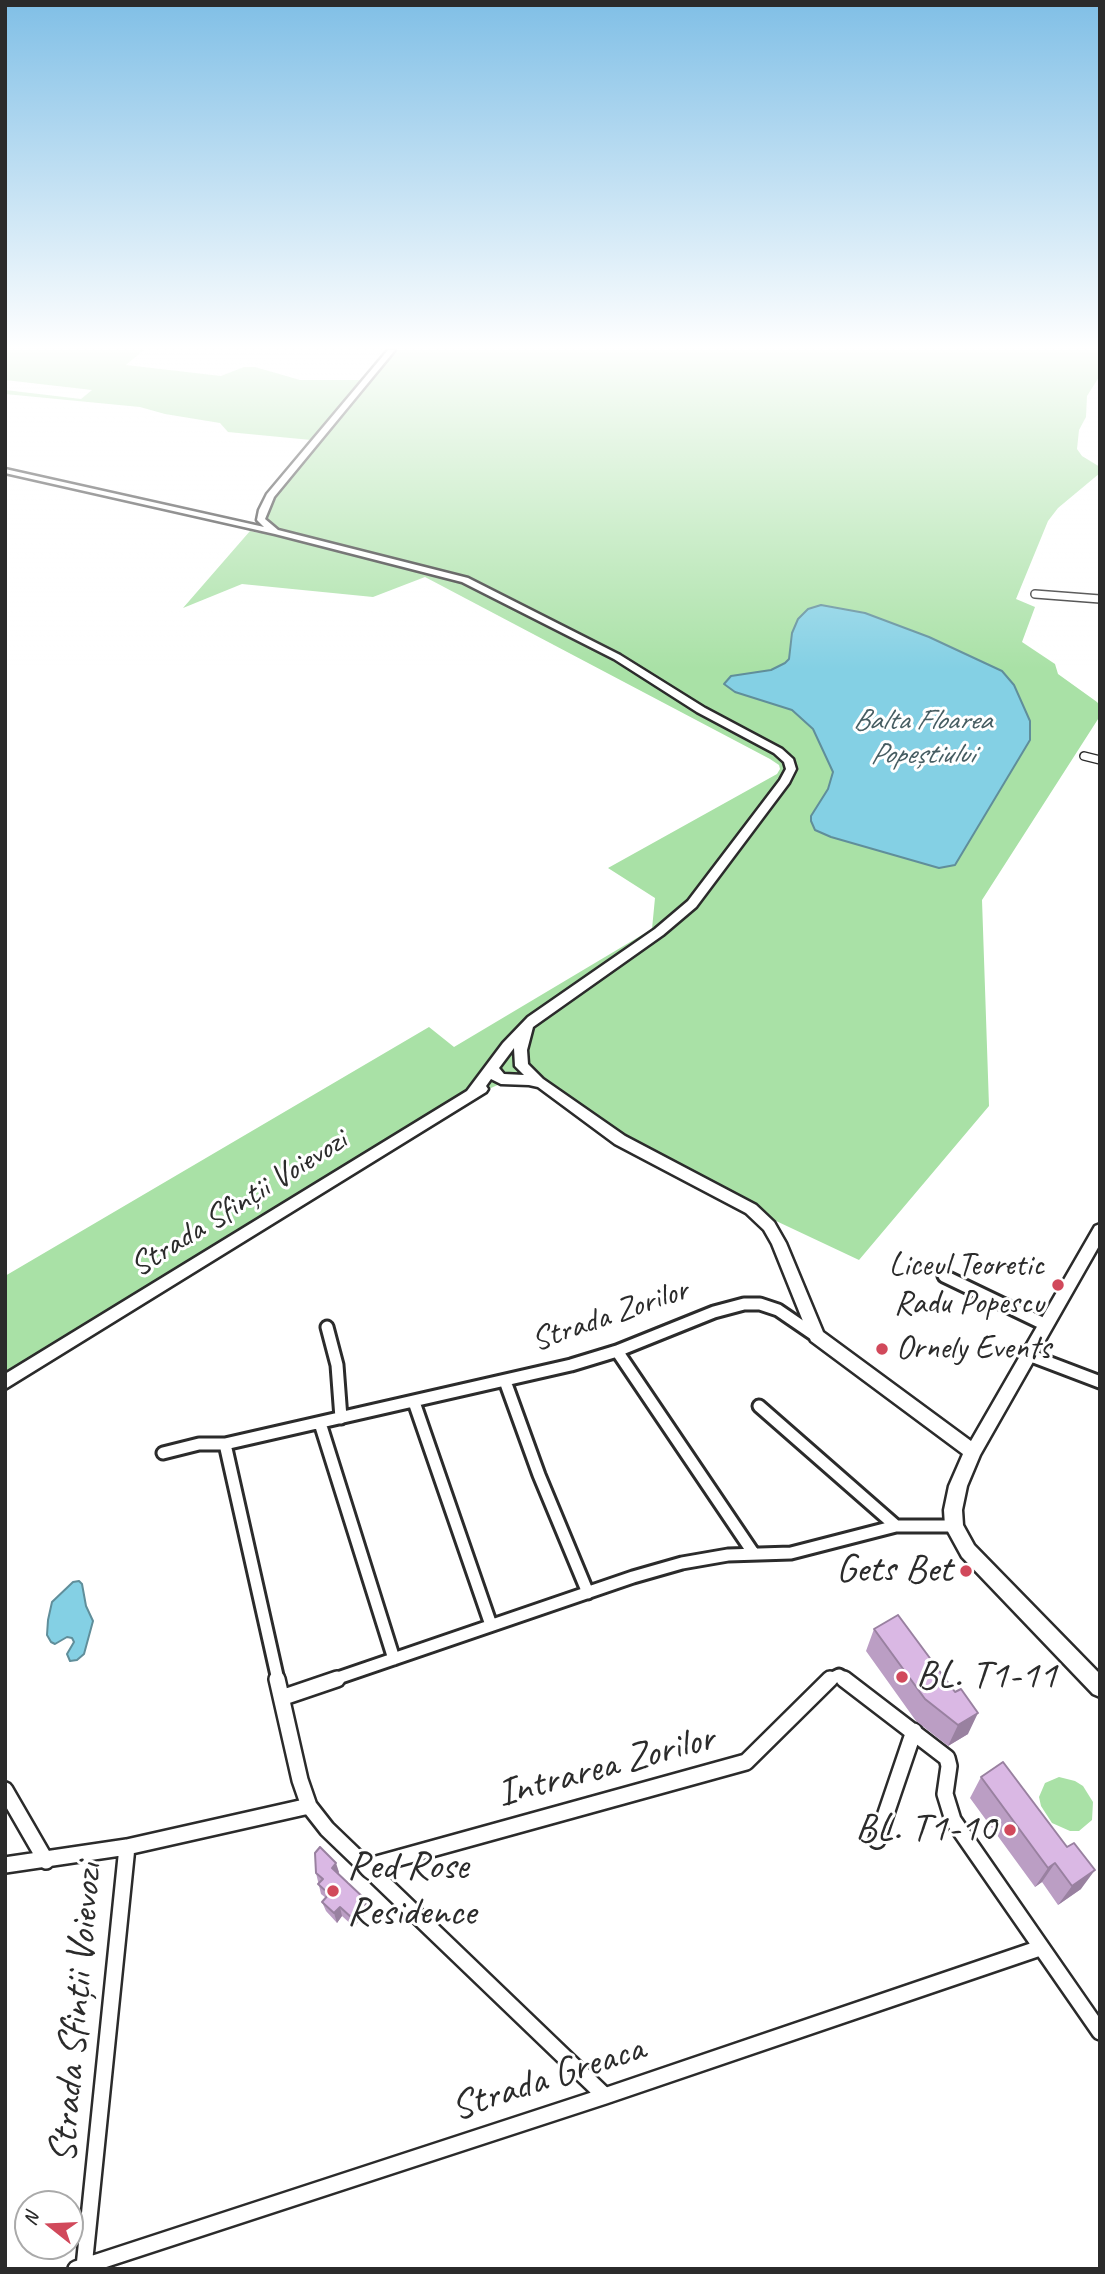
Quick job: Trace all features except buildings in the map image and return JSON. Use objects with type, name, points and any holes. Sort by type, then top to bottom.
[{"type":"street","points":[[248,524],[263,510],[281,480],[301,456]]},
{"type":"street","points":[[5,471],[222,521],[248,524],[431,569],[472,582],[631,665],[701,710],[778,751],[789,761],[791,769],[785,781],[692,904],[659,932],[553,1004],[527,1026],[512,1040],[473,1093]]},
{"type":"street","points":[[262,522],[263,510]]},
{"type":"street","points":[[248,524],[262,522],[276,532]]},
{"type":"street","points":[[1035,594],[1100,599]]},
{"type":"street","points":[[1084,756],[1100,760]]},
{"type":"street","points":[[516,1074],[527,1026]]},
{"type":"street","points":[[494,1067],[501,1061],[511,1060],[516,1074]]},
{"type":"street","points":[[494,1067],[495,1075],[516,1074]]},
{"type":"street","name":"Strada Sfinții Voievozi","points":[[5,1382],[115,1317],[473,1093],[516,1074],[543,1084],[620,1139],[722,1191],[757,1214],[779,1243],[817,1336]]},
{"type":"street","points":[[1100,1230],[973,1452],[954,1499],[954,1526],[968,1550],[1100,1688]]},
{"type":"street","points":[[944,1276],[1046,1325]]},
{"type":"street","name":"Strada Zorilor","points":[[163,1453],[199,1444],[225,1444],[341,1419],[571,1365],[617,1351],[714,1312],[744,1304],[760,1304],[778,1310],[973,1452]]},
{"type":"street","points":[[327,1327],[337,1366],[341,1419]]},
{"type":"street","points":[[617,1351],[754,1554]]},
{"type":"street","points":[[1029,1355],[1100,1382]]},
{"type":"street","points":[[505,1381],[539,1475],[588,1593]]},
{"type":"street","points":[[414,1402],[491,1625]]},
{"type":"street","points":[[759,1406],[896,1526]]},
{"type":"street","points":[[320,1423],[394,1659]]},
{"type":"street","points":[[225,1444],[284,1697],[300,1780],[310,1806],[327,1829],[605,2096]]},
{"type":"street","points":[[284,1697],[491,1625],[682,1563],[728,1555],[791,1553],[896,1526],[954,1526]]},
{"type":"street","name":"Intrarea Zorilor","points":[[366,1867],[746,1762],[832,1677],[839,1675],[914,1731]]},
{"type":"street","points":[[877,1840],[914,1731],[947,1758],[949,1766],[945,1794],[950,1813],[1100,2032]]},
{"type":"street","name":"Strada Sfinții Voievozi","points":[[5,1790],[46,1861]]},
{"type":"street","points":[[127,1847],[310,1806]]},
{"type":"street","name":"Strada Sfinții Voievozi","points":[[5,1865],[127,1847],[80,2268]]},
{"type":"street","name":"Strada Greaca","points":[[80,2268],[605,2096],[1040,1948]]},
{"type":"green space","points":[[308,456],[1082,456],[1100,467],[1100,473],[1058,508],[1048,521],[1016,599],[1035,607],[1022,642],[1055,664],[1058,674],[1097,702],[1100,716],[982,900],[989,1106],[859,1260],[774,1220],[742,1196],[633,1142],[551,1084],[543,1088],[537,1085],[502,1083],[471,1097],[465,1092],[66,1340],[5,1374],[5,1276],[429,1027],[454,1047],[652,929],[655,898],[608,868],[777,774],[780,769],[779,765],[770,759],[425,577],[373,597],[242,584],[183,608],[250,531],[259,533],[269,524],[265,517],[267,508]]},
{"type":"green space","points":[[1059,1777],[1083,1786],[1093,1802],[1092,1820],[1079,1831],[1070,1831],[1052,1823],[1041,1806],[1039,1797],[1045,1783]]},
{"type":"water","name":"Balta Floarea Popeștiului","points":[[821,605],[865,613],[929,637],[1002,671],[1014,685],[1030,721],[1030,740],[955,865],[939,868],[815,830],[811,816],[828,789],[833,772],[813,729],[792,710],[735,692],[724,684],[731,676],[771,670],[785,663],[789,659],[792,633],[798,619],[808,609]]},
{"type":"water","points":[[79,1581],[93,1621],[84,1654],[77,1660],[70,1661],[67,1654],[74,1642],[72,1638],[67,1637],[55,1644],[51,1642],[47,1635],[48,1620],[52,1602],[73,1582]]},
{"type":"place","name":"Liceul Teoretic Radu Popescu","points":[[1058,1285]]},
{"type":"place","name":"Ornely Events","points":[[882,1349]]},
{"type":"place","name":"Gets Bet","points":[[966,1571]]},
{"type":"place","name":"BL. T1-11","points":[[902,1677]]},
{"type":"place","name":"BL. T1-10","points":[[1010,1830]]},
{"type":"place","name":"Red Rose Residence","points":[[333,1891]]}]
